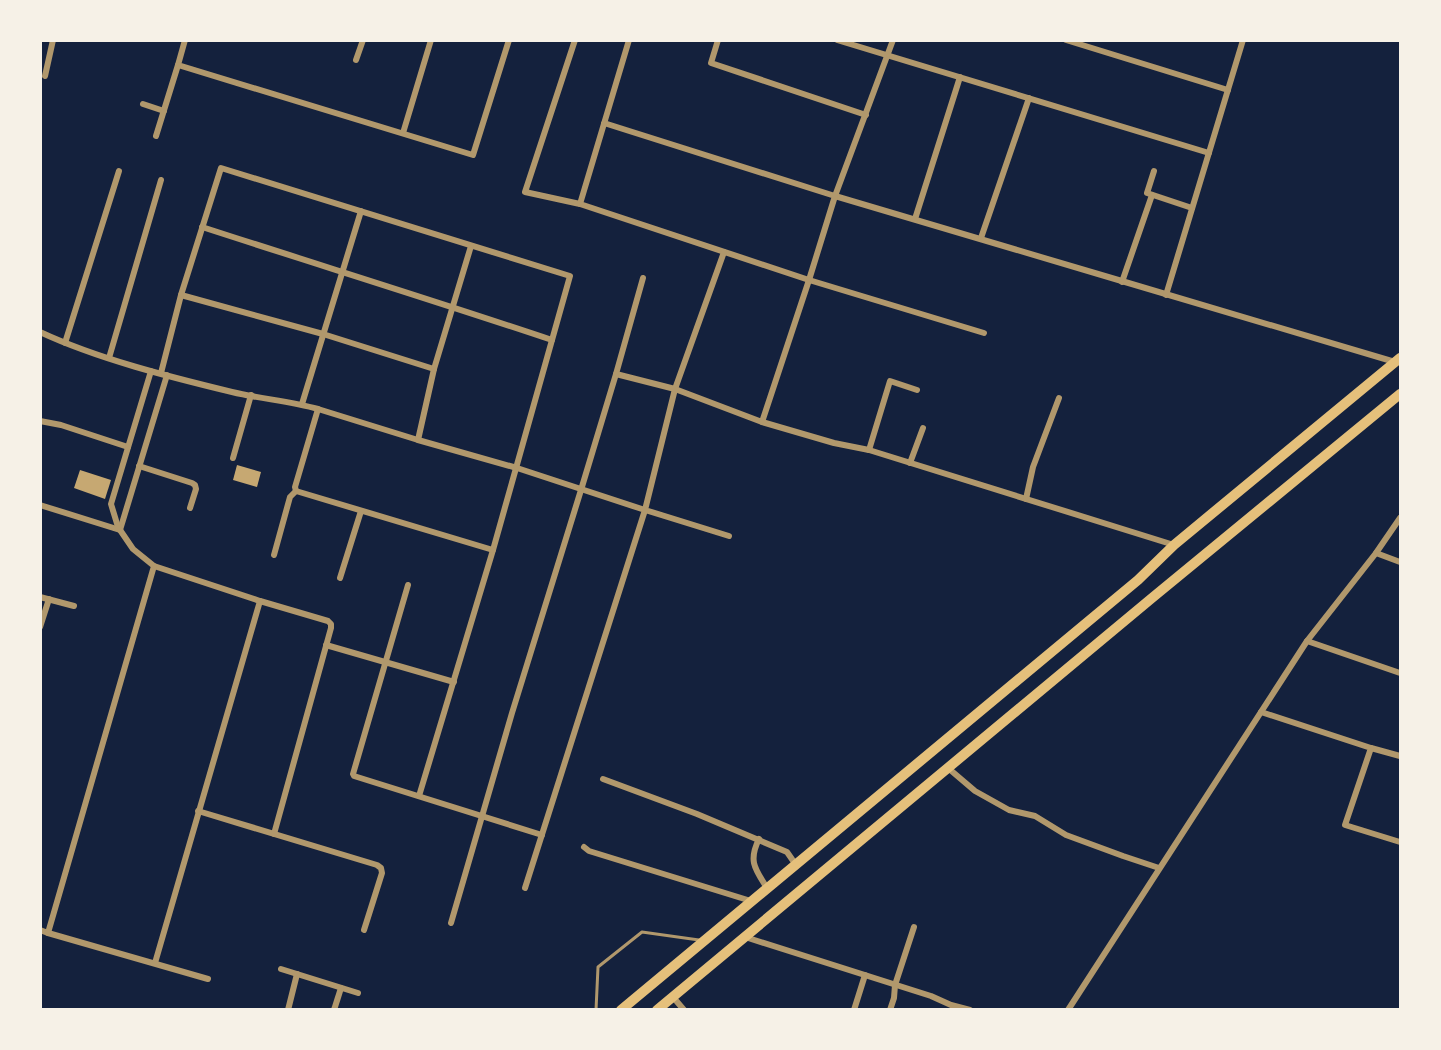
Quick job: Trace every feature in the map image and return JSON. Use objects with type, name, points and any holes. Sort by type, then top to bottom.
[{"type":"main road","points":[[621,1010],[1137,580],[1174,545],[1398,360]]},
{"type":"main road","points":[[657,1010],[1401,394]]},
{"type":"street","points":[[45,76],[53,40]]},
{"type":"street","points":[[156,136],[185,40]]},
{"type":"street","points":[[356,60],[363,40]]},
{"type":"street","points":[[403,133],[431,40]]},
{"type":"street","points":[[178,65],[473,155],[509,40]]},
{"type":"street","points":[[575,40],[525,192],[580,204],[809,280],[984,333]]},
{"type":"street","points":[[580,204],[629,40]]},
{"type":"street","points":[[718,40],[711,63],[866,115]]},
{"type":"street","points":[[837,40],[1209,153]]},
{"type":"street","points":[[762,422],[836,196],[893,40]]},
{"type":"street","points":[[1066,40],[1228,90]]},
{"type":"street","points":[[1166,296],[1243,40]]},
{"type":"street","points":[[915,219],[960,77]]},
{"type":"street","points":[[981,238],[1029,98]]},
{"type":"street","points":[[143,104],[164,111]]},
{"type":"street","points":[[604,123],[1166,296],[1398,360]]},
{"type":"street","points":[[120,530],[164,374],[181,295],[221,168],[570,276],[517,468],[419,796]]},
{"type":"street","points":[[65,343],[119,171]]},
{"type":"street","points":[[1154,171],[1147,193],[1192,208]]},
{"type":"street","points":[[109,358],[161,180]]},
{"type":"street","points":[[1122,282],[1152,195]]},
{"type":"street","points":[[302,404],[361,211]]},
{"type":"street","points":[[202,226],[552,340]]},
{"type":"street","points":[[418,440],[434,369],[471,246]]},
{"type":"street","points":[[525,888],[645,510],[675,389],[724,252]]},
{"type":"street","points":[[451,922],[643,278]]},
{"type":"street","points":[[181,295],[323,334],[434,369]]},
{"type":"street","points":[[40,332],[109,358],[164,374],[234,392],[318,408],[517,468],[729,536]]},
{"type":"street","points":[[151,370],[111,504],[118,527],[133,549],[154,566],[328,621],[331,624],[274,834]]},
{"type":"street","points":[[616,374],[675,389],[762,422],[834,443],[869,450],[1174,545]]},
{"type":"street","points":[[869,450],[890,381],[917,390]]},
{"type":"street","points":[[233,458],[251,395]]},
{"type":"street","points":[[1026,499],[1033,466],[1059,398]]},
{"type":"street","points":[[274,555],[290,497],[296,491],[295,487],[318,408]]},
{"type":"street","points":[[40,421],[61,425],[128,447]]},
{"type":"street","points":[[910,463],[923,428]]},
{"type":"street","points":[[139,466],[195,485],[196,489],[190,508]]},
{"type":"street","points":[[296,491],[493,550]]},
{"type":"street","points":[[40,505],[120,530]]},
{"type":"street","points":[[340,578],[361,511]]},
{"type":"street","points":[[1068,1010],[1307,641],[1401,518]]},
{"type":"street","points":[[1376,553],[1401,562]]},
{"type":"street","points":[[154,566],[44,931],[208,979]]},
{"type":"street","points":[[408,585],[353,774],[356,777],[542,835]]},
{"type":"street","points":[[40,597],[74,606]]},
{"type":"street","points":[[40,627],[49,599]]},
{"type":"street","points":[[154,963],[260,601]]},
{"type":"street","points":[[1307,641],[1401,673]]},
{"type":"street","points":[[326,645],[454,682]]},
{"type":"street","points":[[1261,712],[1401,756]]},
{"type":"street","points":[[1371,748],[1345,825],[1401,842]]},
{"type":"street","points":[[948,768],[975,791],[1009,810],[1035,816],[1066,835],[1159,868]]},
{"type":"street","points":[[603,779],[759,839],[787,852],[796,864]]},
{"type":"street","points":[[198,810],[377,865],[381,868],[382,873],[364,930]]},
{"type":"street","points":[[759,839],[753,852],[755,868],[767,888]]},
{"type":"street","points":[[584,847],[589,851],[752,901]]},
{"type":"street","points":[[891,1010],[895,985],[914,927]]},
{"type":"street","points":[[745,937],[970,1010]]},
{"type":"street","points":[[281,969],[358,993]]},
{"type":"street","points":[[288,1010],[297,974]]},
{"type":"street","points":[[854,1010],[865,975]]},
{"type":"street","points":[[334,1010],[341,988]]},
{"type":"street","points":[[673,997],[684,1010]]},
{"type":"lane","points":[[596,1010],[598,967],[642,932],[704,941]]},
{"type":"building","points":[[237,465],[261,472],[257,487],[233,480]]},
{"type":"building","points":[[80,470],[111,480],[105,499],[74,488]]}]
